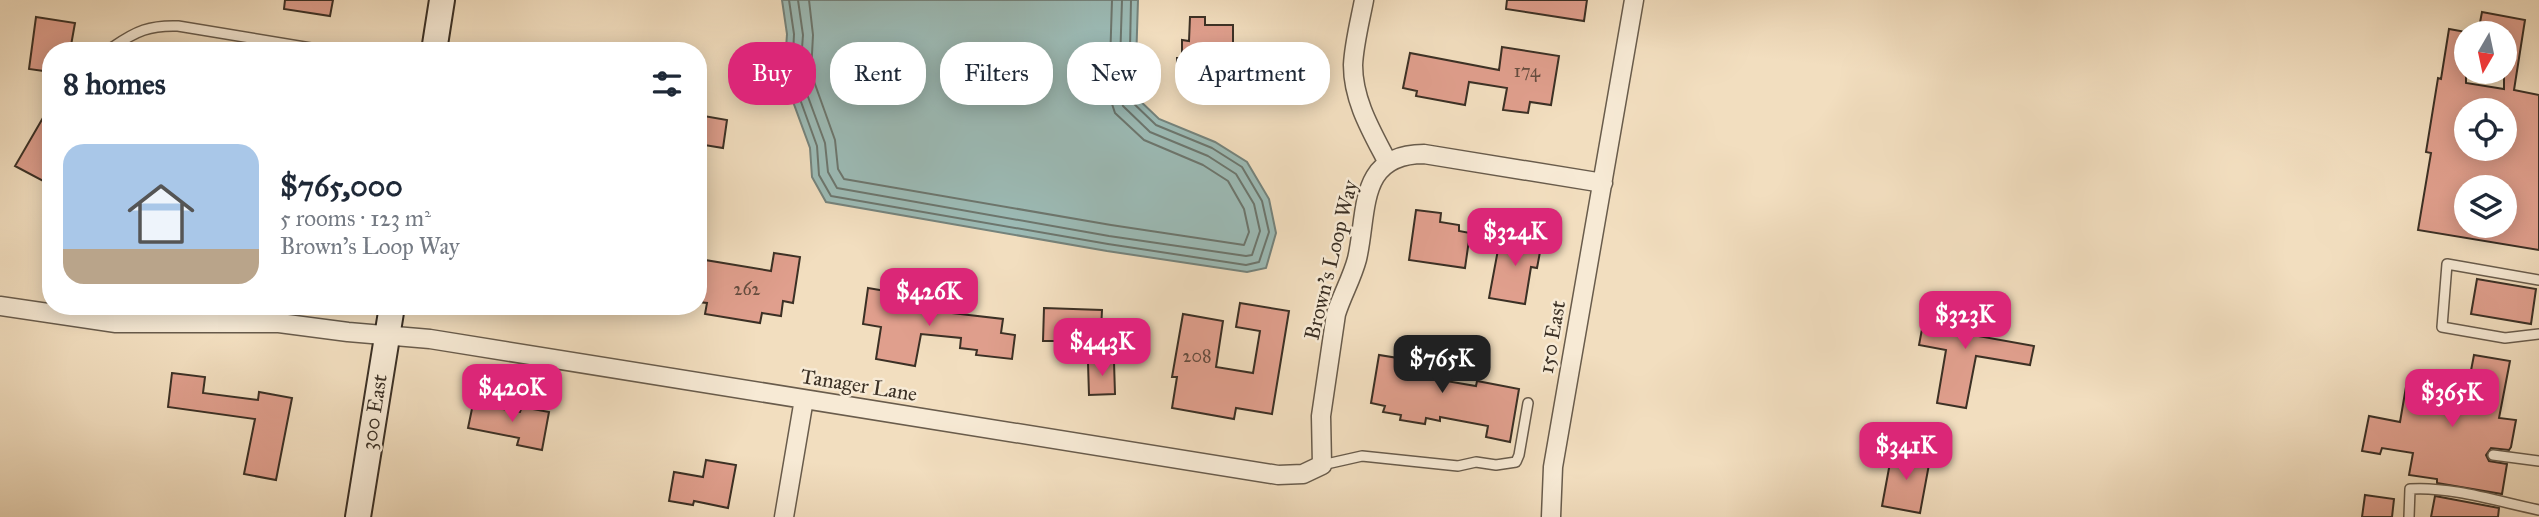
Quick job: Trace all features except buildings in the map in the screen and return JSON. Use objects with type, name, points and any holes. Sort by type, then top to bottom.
[{"type":"main road","points":[[436,42],[442,0]]},
{"type":"main road","name":"300 East","points":[[358,517],[390,315]]},
{"type":"street","points":[[1364,0],[1353,64],[1355,89],[1362,111],[1388,163],[1411,154],[1424,154],[1603,183]]},
{"type":"street","name":"150 East","points":[[1551,517],[1553,467],[1634,0]]},
{"type":"street","name":"Brown's Loop Way","points":[[1322,464],[1321,416],[1336,314],[1357,257],[1369,186],[1377,173],[1388,163]]},
{"type":"street","name":"Tanager Lane","points":[[0,306],[42,312]]},
{"type":"street","name":"Tanager Lane","points":[[61,315],[116,323],[279,323],[430,339],[1278,475],[1303,474],[1322,464]]},
{"type":"street","points":[[784,517],[804,399]]},
{"type":"lane","points":[[120,42],[132,34],[156,25],[167,25],[273,42]]},
{"type":"lane","points":[[2539,280],[2447,264],[2442,327],[2505,338],[2539,334]]},
{"type":"lane","points":[[1322,464],[1362,456],[1458,466],[1476,462],[1507,465],[1516,462],[1519,455],[1528,402]]},
{"type":"lane","points":[[2493,455],[2539,461]]},
{"type":"lane","points":[[2409,517],[2410,489],[2457,494],[2539,510]]},
{"type":"water","points":[[782,0],[1138,0],[1137,42],[1067,42],[1067,105],[1144,105],[1159,119],[1215,142],[1247,162],[1269,199],[1276,233],[1266,268],[1247,272],[1107,251],[826,202],[812,177],[810,148],[794,105],[816,105],[816,42],[786,42]]}]
